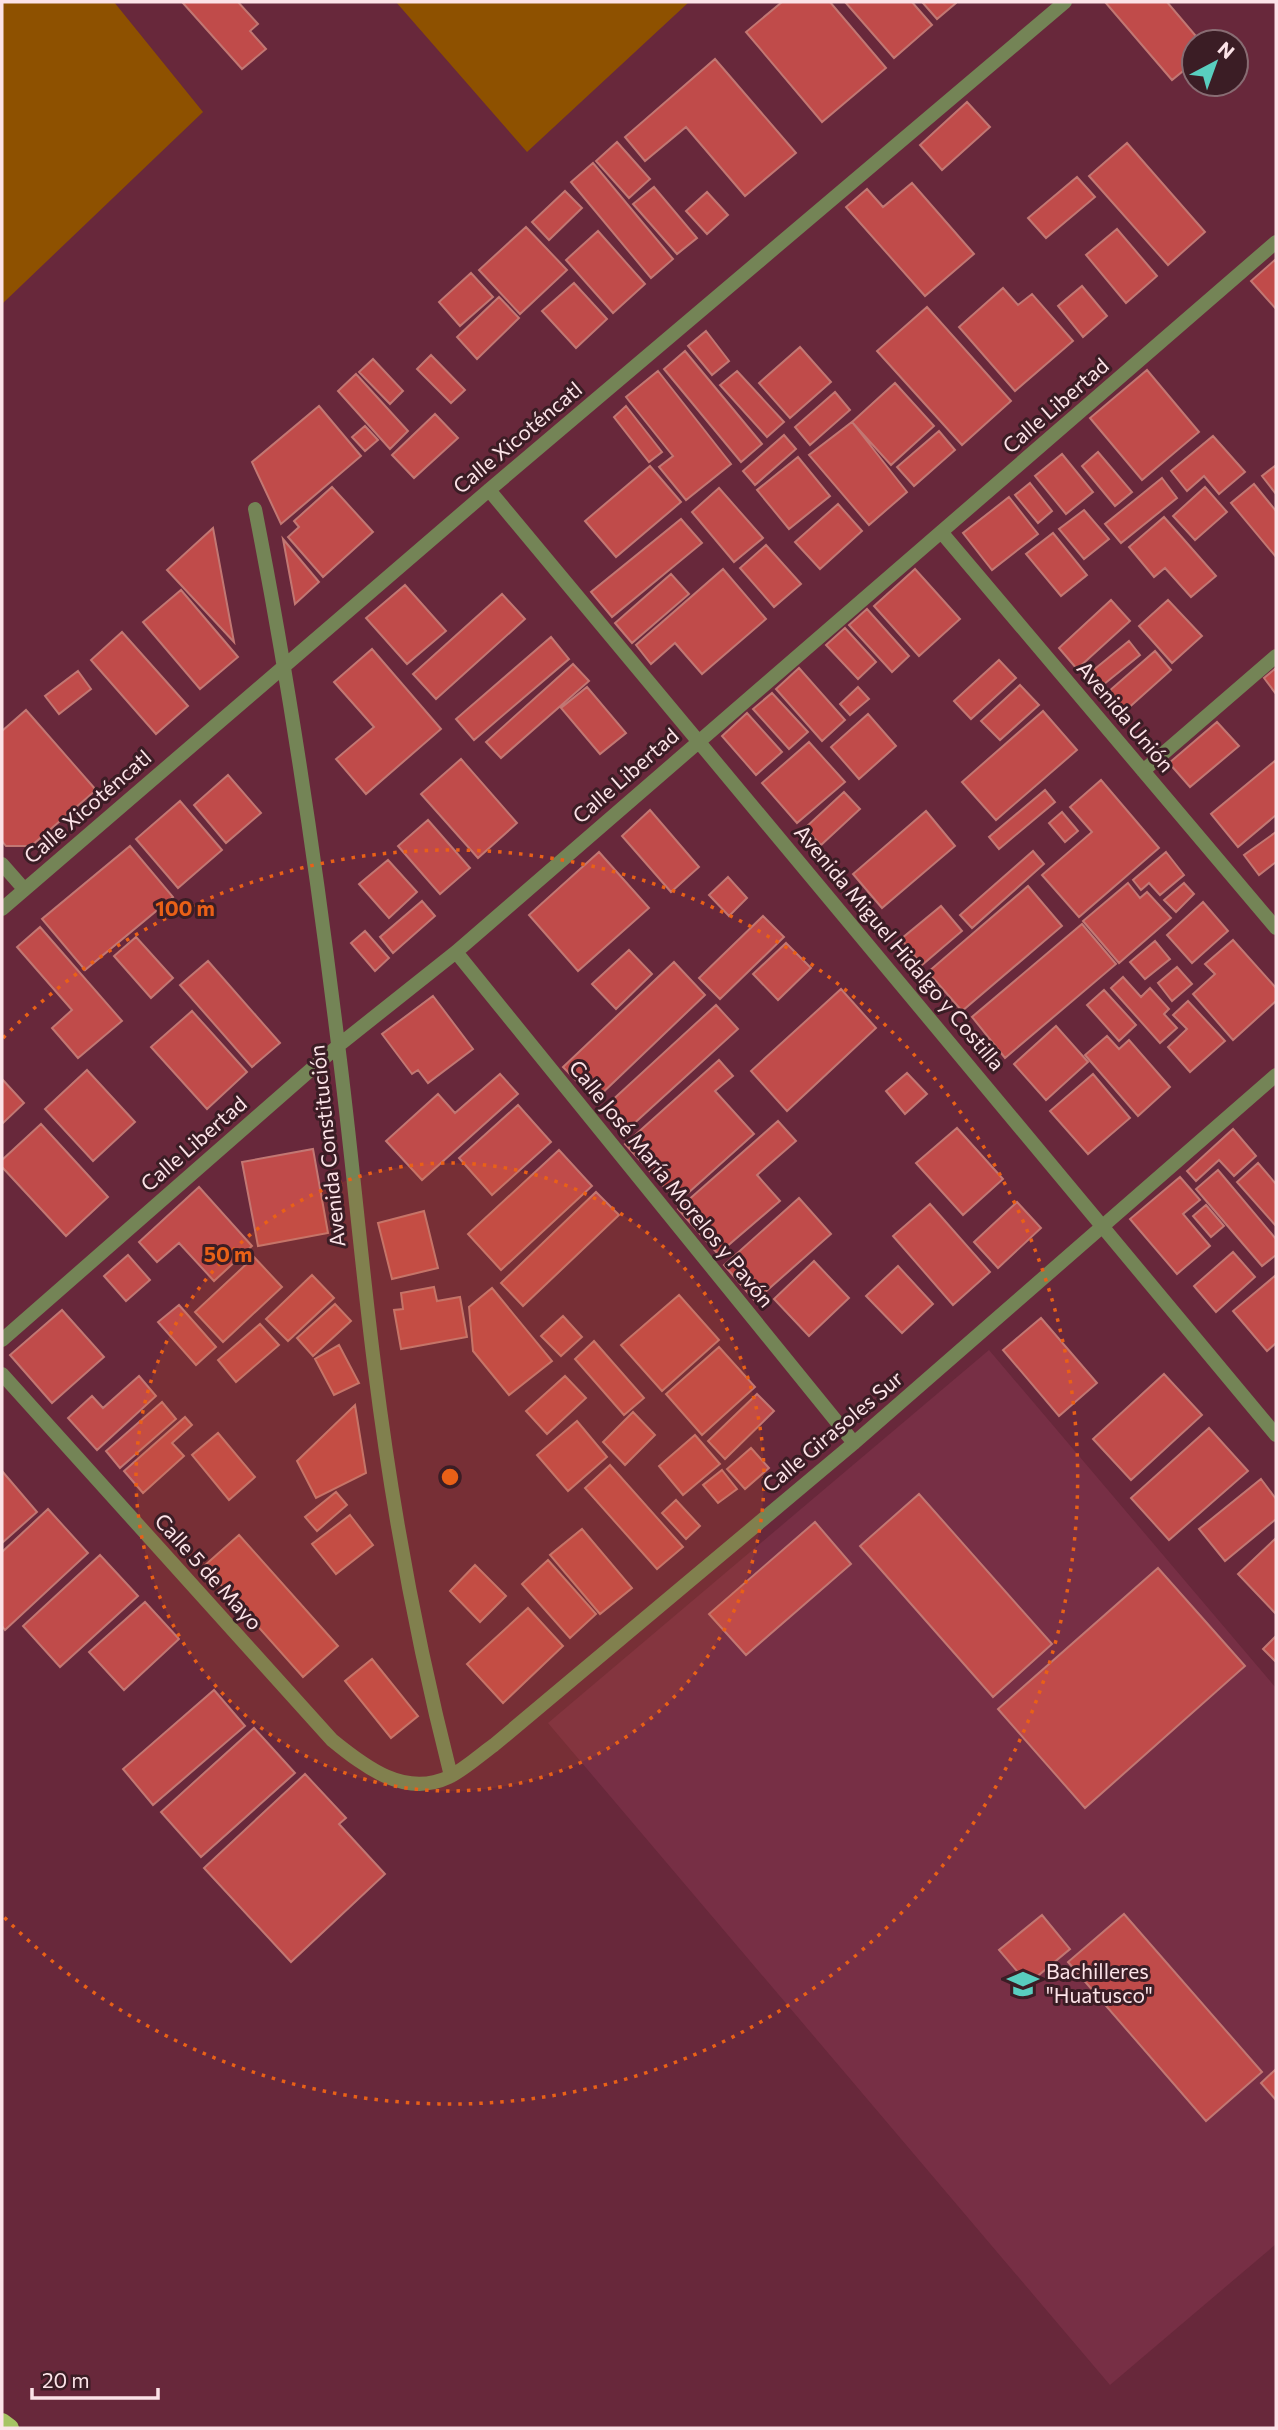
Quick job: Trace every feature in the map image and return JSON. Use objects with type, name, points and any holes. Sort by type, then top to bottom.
[{"type":"main road","points":[[2,2422],[9,2428]]},
{"type":"street","name":"Calle Xicoténcatl","points":[[2,909],[489,490],[1065,2]]},
{"type":"street","name":"Calle Libertad","points":[[2,1340],[338,1045],[456,952],[1276,242]]},
{"type":"street","name":"Avenida Miguel Hidalgo y Costilla","points":[[489,490],[1276,1435]]},
{"type":"street","name":"Avenida Constitución","points":[[255,509],[286,665],[338,1045],[375,1373],[420,1645],[451,1776]]},
{"type":"street","name":"Avenida Unión","points":[[942,533],[1276,928]]},
{"type":"street","points":[[1143,771],[1276,656]]},
{"type":"street","points":[[2,863],[24,890]]},
{"type":"street","name":"Calle José María Morelos y Pavón","points":[[456,952],[853,1443]]},
{"type":"street","name":"Calle Girasoles Sur","points":[[397,1782],[425,1786],[451,1776],[494,1745],[853,1443],[1105,1227],[1276,1075]]},
{"type":"street","name":"Calle 5 de Mayo","points":[[2,1374],[332,1740],[361,1763],[397,1782]]},
{"type":"shaded area","points":[[2,2],[114,2],[203,112],[2,304]]},
{"type":"shaded area","points":[[396,2],[689,2],[527,152]]},
{"type":"shaded area","name":"Bachilleres \"Huatusco\"","points":[[989,1350],[1276,1688],[1276,2244],[1110,2385],[548,1723]]},
{"type":"building","points":[[182,2],[238,2],[258,24],[250,31],[266,49],[242,69]]},
{"type":"building","points":[[782,2],[830,2],[886,68],[822,122],[746,32]]},
{"type":"building","points":[[845,2],[912,2],[932,25],[894,58]]},
{"type":"building","points":[[922,2],[956,2],[956,3],[937,19]]},
{"type":"building","points":[[1105,2],[1167,2],[1189,28],[1180,28],[1180,73],[1172,80]]},
{"type":"building","points":[[715,59],[796,153],[745,196],[686,127],[645,161],[625,137]]},
{"type":"building","points":[[967,102],[990,127],[942,170],[920,145]]},
{"type":"building","points":[[617,142],[650,179],[629,198],[596,161]]},
{"type":"building","points":[[1127,143],[1205,232],[1168,265],[1089,176]]},
{"type":"building","points":[[593,163],[673,259],[651,278],[571,182]]},
{"type":"building","points":[[1077,177],[1095,197],[1046,238],[1028,218]]},
{"type":"building","points":[[912,183],[974,254],[925,296],[846,207],[867,189],[883,207]]},
{"type":"building","points":[[654,187],[697,238],[677,254],[633,204]]},
{"type":"building","points":[[565,191],[582,208],[549,240],[532,222]]},
{"type":"building","points":[[707,192],[728,215],[707,234],[686,211]]},
{"type":"building","points":[[526,227],[567,270],[520,314],[479,270]]},
{"type":"building","points":[[1117,229],[1157,276],[1126,303],[1086,255]]},
{"type":"building","points":[[598,231],[645,284],[613,313],[566,260]]},
{"type":"building","points":[[1276,259],[1276,309],[1251,281]]},
{"type":"building","points":[[471,273],[493,297],[460,326],[439,302]]},
{"type":"building","points":[[574,283],[607,319],[576,348],[542,311]]},
{"type":"building","points":[[1082,286],[1107,316],[1083,337],[1058,306]]},
{"type":"building","points":[[1003,288],[1018,305],[1032,294],[1073,341],[1015,391],[959,327]]},
{"type":"building","points":[[499,297],[519,318],[477,359],[457,337]]},
{"type":"building","points":[[927,307],[1011,401],[962,445],[877,351]]},
{"type":"building","points":[[706,331],[729,361],[712,375],[688,346]]},
{"type":"building","points":[[800,347],[831,382],[790,418],[759,383]]},
{"type":"building","points":[[685,351],[762,444],[741,462],[664,369]]},
{"type":"building","points":[[431,355],[465,390],[451,403],[417,369]]},
{"type":"building","points":[[373,359],[403,391],[390,404],[359,372]]},
{"type":"building","points":[[1147,370],[1199,432],[1142,480],[1090,418]]},
{"type":"building","points":[[658,371],[731,464],[686,500],[659,467],[673,456],[626,397]]},
{"type":"building","points":[[737,371],[784,422],[767,437],[720,385]]},
{"type":"building","points":[[356,374],[408,431],[390,449],[338,391]]},
{"type":"building","points":[[895,383],[934,426],[891,465],[852,422]]},
{"type":"building","points":[[835,392],[850,410],[810,445],[795,427]]},
{"type":"building","points":[[319,406],[361,456],[281,524],[252,462]]},
{"type":"building","points":[[626,406],[662,452],[649,462],[614,417]]},
{"type":"building","points":[[435,414],[458,438],[414,478],[392,455]]},
{"type":"building","points":[[852,422],[907,492],[869,525],[809,455]]},
{"type":"building","points":[[365,426],[378,440],[365,451],[352,437]]},
{"type":"building","points":[[939,431],[955,450],[914,486],[897,467]]},
{"type":"building","points":[[784,435],[796,449],[755,485],[743,471]]},
{"type":"building","points":[[1213,436],[1245,472],[1219,494],[1204,476],[1187,491],[1171,471]]},
{"type":"building","points":[[1098,452],[1132,492],[1115,506],[1082,466]]},
{"type":"building","points":[[1062,454],[1093,492],[1066,514],[1035,476]]},
{"type":"building","points":[[798,457],[830,496],[789,529],[757,490]]},
{"type":"building","points":[[1276,465],[1276,494],[1262,476]]},
{"type":"building","points":[[650,466],[681,502],[616,557],[585,521]]},
{"type":"building","points":[[1162,478],[1177,498],[1121,543],[1105,524]]},
{"type":"building","points":[[1030,483],[1052,511],[1038,523],[1015,495]]},
{"type":"building","points":[[1254,484],[1276,511],[1276,557],[1231,503]]},
{"type":"building","points":[[332,487],[373,532],[323,577],[288,537],[299,527],[294,521]]},
{"type":"building","points":[[1205,487],[1227,512],[1195,540],[1173,516]]},
{"type":"building","points":[[719,488],[763,538],[734,562],[692,512]]},
{"type":"building","points":[[1009,497],[1038,534],[992,570],[963,533]]},
{"type":"building","points":[[838,504],[862,531],[820,569],[795,542]]},
{"type":"building","points":[[1084,510],[1109,539],[1084,559],[1059,529]]},
{"type":"building","points":[[1164,517],[1216,576],[1191,597],[1165,568],[1154,577],[1129,547]]},
{"type":"building","points":[[681,519],[702,543],[612,617],[591,592]]},
{"type":"building","points":[[213,528],[234,642],[167,570]]},
{"type":"building","points":[[1053,533],[1087,575],[1061,596],[1026,554]]},
{"type":"building","points":[[283,539],[319,582],[295,604]]},
{"type":"building","points":[[766,545],[801,584],[774,607],[740,568]]},
{"type":"building","points":[[723,569],[766,619],[702,674],[675,643],[651,664],[636,645]]},
{"type":"building","points":[[915,569],[960,619],[919,656],[874,606]]},
{"type":"building","points":[[671,574],[689,594],[632,643],[615,623]]},
{"type":"building","points":[[405,585],[446,631],[407,664],[366,618]]},
{"type":"building","points":[[181,590],[238,657],[200,689],[143,622]]},
{"type":"building","points":[[502,594],[525,619],[436,699],[413,674]]},
{"type":"building","points":[[1111,600],[1130,621],[1077,669],[1059,648]]},
{"type":"building","points":[[1168,600],[1202,636],[1172,663],[1139,626]]},
{"type":"building","points":[[867,609],[909,656],[892,672],[849,625]]},
{"type":"building","points":[[845,628],[876,662],[858,679],[826,645]]},
{"type":"building","points":[[122,632],[188,706],[156,734],[91,660]]},
{"type":"building","points":[[551,637],[569,659],[474,740],[456,719]]},
{"type":"building","points":[[1129,641],[1140,655],[1103,685],[1091,672]]},
{"type":"building","points":[[372,649],[441,729],[366,794],[336,759],[374,727],[334,682]]},
{"type":"building","points":[[1155,651],[1171,670],[1125,711],[1108,692]]},
{"type":"building","points":[[999,660],[1016,678],[971,719],[954,701]]},
{"type":"building","points":[[573,664],[589,681],[501,758],[486,742]]},
{"type":"building","points":[[799,668],[845,720],[822,741],[776,689]]},
{"type":"building","points":[[1276,668],[1276,694],[1264,678]]},
{"type":"building","points":[[78,671],[91,689],[59,714],[45,696]]},
{"type":"building","points":[[1020,685],[1039,705],[1000,740],[981,721]]},
{"type":"building","points":[[587,687],[626,733],[600,754],[561,708]]},
{"type":"building","points":[[858,687],[869,699],[850,715],[840,704]]},
{"type":"building","points":[[772,693],[808,732],[789,749],[753,709]]},
{"type":"building","points":[[26,710],[96,790],[31,846],[6,846],[2,841],[2,731]]},
{"type":"building","points":[[1043,711],[1077,750],[996,820],[962,782]]},
{"type":"building","points":[[747,713],[782,752],[756,775],[722,736]]},
{"type":"building","points":[[868,714],[896,746],[859,779],[831,747]]},
{"type":"building","points":[[1217,722],[1239,746],[1190,787],[1169,763]]},
{"type":"building","points":[[809,742],[845,782],[797,823],[762,783]]},
{"type":"building","points":[[461,759],[517,823],[478,858],[421,794]]},
{"type":"building","points":[[1276,760],[1276,815],[1238,847],[1211,814]]},
{"type":"building","points":[[228,775],[261,813],[226,843],[194,805]]},
{"type":"building","points":[[1101,780],[1159,848],[1079,917],[1042,875],[1092,832],[1070,807]]},
{"type":"building","points":[[1045,790],[1055,802],[999,849],[989,837]]},
{"type":"building","points":[[844,792],[860,809],[821,845],[805,828]]},
{"type":"building","points":[[180,801],[222,850],[178,888],[136,839]]},
{"type":"building","points":[[650,810],[699,867],[671,892],[622,836]]},
{"type":"building","points":[[926,811],[955,846],[882,908],[853,874]]},
{"type":"building","points":[[1062,812],[1078,831],[1065,842],[1049,823]]},
{"type":"building","points":[[428,820],[470,868],[440,894],[398,846]]},
{"type":"building","points":[[1276,832],[1276,862],[1259,875],[1244,855]]},
{"type":"building","points":[[130,846],[173,897],[85,970],[42,919]]},
{"type":"building","points":[[1033,851],[1044,864],[972,928],[960,915]]},
{"type":"building","points":[[599,852],[649,908],[578,971],[529,915]]},
{"type":"building","points":[[1166,852],[1184,875],[1160,895],[1149,883],[1141,890],[1133,880]]},
{"type":"building","points":[[388,860],[417,892],[389,918],[359,884]]},
{"type":"building","points":[[728,877],[747,898],[729,916],[709,895]]},
{"type":"building","points":[[1128,883],[1140,898],[1147,892],[1171,918],[1119,963],[1083,921]]},
{"type":"building","points":[[1184,883],[1194,894],[1176,912],[1164,900]]},
{"type":"building","points":[[1028,886],[1062,926],[962,1011],[928,972]]},
{"type":"building","points":[[422,901],[435,916],[393,953],[380,937]]},
{"type":"building","points":[[1203,902],[1228,931],[1192,963],[1167,935]]},
{"type":"building","points":[[941,906],[962,931],[922,965],[901,939]]},
{"type":"building","points":[[763,916],[784,937],[720,999],[699,978]]},
{"type":"building","points":[[1082,924],[1116,964],[1005,1058],[972,1017]]},
{"type":"building","points":[[40,927],[122,1021],[78,1058],[52,1028],[72,1010],[17,947]]},
{"type":"building","points":[[365,931],[389,958],[375,971],[351,943]]},
{"type":"building","points":[[136,937],[173,978],[151,998],[114,956]]},
{"type":"building","points":[[1233,940],[1276,988],[1276,1001],[1233,1040],[1193,994],[1215,974],[1205,964]]},
{"type":"building","points":[[1155,941],[1170,959],[1145,979],[1130,962]]},
{"type":"building","points":[[786,943],[811,968],[778,1000],[753,974]]},
{"type":"building","points":[[629,950],[652,974],[616,1009],[592,984]]},
{"type":"building","points":[[208,961],[280,1043],[252,1067],[180,985]]},
{"type":"building","points":[[674,962],[705,995],[595,1100],[563,1067]]},
{"type":"building","points":[[1177,967],[1192,984],[1172,1001],[1158,983]]},
{"type":"building","points":[[1123,977],[1141,997],[1150,988],[1169,1009],[1164,1014],[1177,1028],[1160,1043],[1111,988]]},
{"type":"building","points":[[841,989],[876,1028],[787,1111],[751,1071]]},
{"type":"building","points":[[1104,990],[1136,1025],[1119,1041],[1087,1005]]},
{"type":"building","points":[[433,996],[473,1049],[428,1083],[418,1070],[412,1074],[382,1034]]},
{"type":"building","points":[[1188,1001],[1225,1041],[1190,1072],[1168,1047],[1187,1029],[1173,1015]]},
{"type":"building","points":[[716,1005],[738,1029],[629,1128],[608,1104]]},
{"type":"building","points":[[192,1011],[247,1072],[207,1109],[151,1047]]},
{"type":"building","points":[[1056,1026],[1088,1062],[1046,1100],[1014,1064]]},
{"type":"building","points":[[1107,1036],[1119,1049],[1129,1040],[1170,1087],[1138,1116],[1085,1055]]},
{"type":"building","points":[[719,1060],[733,1076],[715,1091],[754,1134],[678,1202],[625,1144]]},
{"type":"building","points":[[87,1070],[135,1122],[93,1161],[45,1109]]},
{"type":"building","points":[[907,1073],[927,1094],[905,1114],[886,1091]]},
{"type":"building","points":[[500,1074],[518,1094],[422,1180],[386,1141],[438,1094],[455,1113]]},
{"type":"building","points":[[1093,1074],[1130,1118],[1088,1154],[1050,1111]]},
{"type":"building","points":[[2,1079],[24,1103],[2,1124]]},
{"type":"building","points":[[518,1105],[551,1142],[492,1195],[459,1158]]},
{"type":"building","points":[[778,1121],[796,1141],[757,1175],[780,1201],[718,1254],[678,1209]]},
{"type":"building","points":[[41,1124],[108,1197],[66,1236],[2,1167],[2,1160]]},
{"type":"building","points":[[957,1128],[1003,1179],[963,1215],[916,1163]]},
{"type":"building","points":[[1233,1129],[1256,1156],[1234,1176],[1219,1160],[1196,1181],[1187,1171]]},
{"type":"building","points":[[313,1149],[328,1233],[258,1246],[242,1162]]},
{"type":"building","points":[[559,1150],[592,1186],[501,1270],[468,1234]]},
{"type":"building","points":[[1258,1163],[1276,1184],[1276,1226],[1237,1182]]},
{"type":"building","points":[[1218,1170],[1276,1239],[1276,1255],[1262,1266],[1196,1189]]},
{"type":"building","points":[[1180,1177],[1200,1200],[1183,1214],[1210,1246],[1177,1274],[1130,1219]]},
{"type":"building","points":[[199,1187],[252,1246],[214,1281],[179,1243],[157,1262],[139,1242]]},
{"type":"building","points":[[596,1192],[619,1215],[523,1306],[501,1283]]},
{"type":"building","points":[[799,1198],[831,1234],[755,1301],[724,1265]]},
{"type":"building","points":[[1017,1202],[1041,1228],[998,1268],[974,1242]]},
{"type":"building","points":[[930,1204],[990,1272],[953,1305],[893,1236]]},
{"type":"building","points":[[1206,1205],[1224,1226],[1211,1237],[1193,1216]]},
{"type":"building","points":[[424,1211],[438,1268],[392,1279],[378,1223]]},
{"type":"building","points":[[1233,1252],[1255,1277],[1216,1312],[1194,1286]]},
{"type":"building","points":[[128,1255],[150,1280],[126,1301],[104,1276]]},
{"type":"building","points":[[254,1257],[282,1287],[223,1342],[195,1312]]},
{"type":"building","points":[[814,1261],[849,1298],[809,1336],[774,1299]]},
{"type":"building","points":[[898,1266],[933,1304],[902,1333],[866,1296]]},
{"type":"building","points":[[312,1275],[334,1298],[288,1341],[266,1319]]},
{"type":"building","points":[[1276,1275],[1276,1343],[1267,1351],[1233,1311]]},
{"type":"building","points":[[434,1287],[437,1301],[460,1297],[467,1337],[401,1349],[394,1310],[403,1309],[401,1293]]},
{"type":"building","points":[[492,1288],[552,1361],[509,1395],[473,1351],[469,1307]]},
{"type":"building","points":[[679,1295],[719,1340],[662,1391],[621,1345]]},
{"type":"building","points":[[335,1304],[351,1321],[313,1356],[297,1338]]},
{"type":"building","points":[[179,1305],[216,1347],[196,1365],[158,1322]]},
{"type":"building","points":[[62,1310],[104,1357],[52,1403],[10,1355]]},
{"type":"building","points":[[563,1316],[582,1337],[561,1356],[541,1336]]},
{"type":"building","points":[[1041,1318],[1097,1383],[1059,1416],[1003,1350]]},
{"type":"building","points":[[260,1324],[279,1345],[236,1382],[218,1360]]},
{"type":"building","points":[[594,1341],[644,1398],[624,1415],[575,1359]]},
{"type":"building","points":[[339,1345],[359,1383],[334,1395],[315,1359]]},
{"type":"building","points":[[719,1347],[755,1387],[702,1435],[666,1394]]},
{"type":"building","points":[[1164,1374],[1202,1415],[1131,1480],[1093,1439]]},
{"type":"building","points":[[139,1376],[156,1396],[97,1450],[68,1418],[92,1396],[103,1408]]},
{"type":"building","points":[[565,1376],[586,1398],[547,1434],[526,1411]]},
{"type":"building","points":[[757,1394],[774,1411],[725,1459],[708,1441]]},
{"type":"building","points":[[162,1402],[176,1419],[120,1468],[106,1451]]},
{"type":"building","points":[[355,1405],[366,1473],[316,1498],[297,1461]]},
{"type":"building","points":[[633,1412],[655,1435],[625,1465],[603,1442]]},
{"type":"building","points":[[185,1417],[192,1425],[172,1443],[184,1456],[143,1493],[124,1471]]},
{"type":"building","points":[[577,1421],[607,1457],[568,1491],[537,1455]]},
{"type":"building","points":[[1209,1428],[1248,1471],[1169,1540],[1131,1498]]},
{"type":"building","points":[[218,1433],[255,1477],[229,1500],[192,1455]]},
{"type":"building","points":[[695,1435],[720,1464],[683,1495],[659,1466]]},
{"type":"building","points":[[751,1448],[769,1468],[745,1489],[727,1469]]},
{"type":"building","points":[[610,1465],[683,1547],[657,1569],[585,1488]]},
{"type":"building","points":[[722,1470],[737,1489],[718,1503],[703,1485]]},
{"type":"building","points":[[2,1471],[37,1512],[2,1543]]},
{"type":"building","points":[[1261,1479],[1276,1499],[1276,1519],[1225,1561],[1199,1529]]},
{"type":"building","points":[[336,1492],[347,1505],[317,1531],[305,1517]]},
{"type":"building","points":[[919,1494],[1052,1644],[993,1697],[860,1546]]},
{"type":"building","points":[[676,1500],[700,1526],[686,1539],[662,1513]]},
{"type":"building","points":[[48,1509],[88,1553],[5,1630],[2,1626],[2,1552]]},
{"type":"building","points":[[350,1515],[373,1545],[336,1574],[312,1544]]},
{"type":"building","points":[[815,1522],[851,1564],[746,1655],[709,1614]]},
{"type":"building","points":[[582,1529],[632,1588],[600,1614],[550,1555]]},
{"type":"building","points":[[239,1535],[338,1646],[303,1677],[204,1566]]},
{"type":"building","points":[[1276,1538],[1276,1614],[1238,1574]]},
{"type":"building","points":[[100,1555],[138,1596],[60,1667],[23,1626]]},
{"type":"building","points":[[548,1560],[596,1614],[570,1638],[522,1584]]},
{"type":"building","points":[[475,1565],[506,1596],[480,1622],[450,1591]]},
{"type":"building","points":[[1158,1568],[1245,1666],[1085,1808],[998,1709]]},
{"type":"building","points":[[145,1602],[179,1639],[124,1690],[89,1652]]},
{"type":"building","points":[[528,1608],[563,1646],[503,1703],[467,1664]]},
{"type":"building","points":[[1276,1636],[1276,1662],[1263,1649]]},
{"type":"building","points":[[372,1659],[418,1716],[391,1738],[345,1681]]},
{"type":"building","points":[[214,1690],[245,1726],[153,1805],[123,1769]]},
{"type":"building","points":[[254,1728],[295,1773],[201,1857],[161,1812]]},
{"type":"building","points":[[305,1774],[346,1818],[339,1824],[385,1874],[291,1962],[204,1868]]},
{"type":"building","points":[[1124,1914],[1262,2072],[1206,2121],[1068,1962]]},
{"type":"building","points":[[1042,1915],[1070,1949],[1028,1984],[999,1950]]},
{"type":"building","points":[[1276,2069],[1276,2100],[1261,2083]]},
{"type":"place","name":"Bachilleres \"Huatusco\"","points":[[1023,1984]]}]
